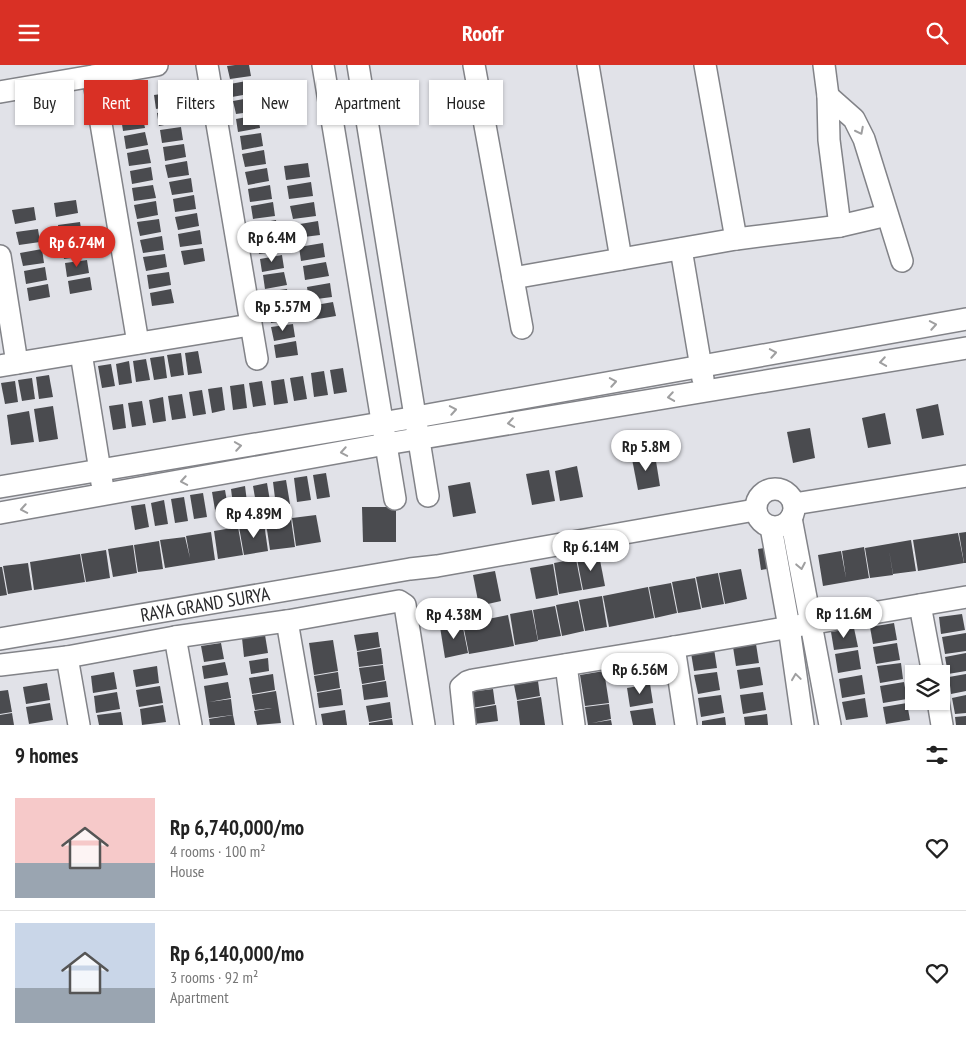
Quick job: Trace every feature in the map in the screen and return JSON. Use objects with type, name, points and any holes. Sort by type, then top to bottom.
[{"type":"street","points":[[0,92],[157,65]]},
{"type":"street","points":[[207,65],[257,359]]},
{"type":"street","points":[[323,65],[401,442],[428,496]]},
{"type":"street","points":[[358,65],[401,442],[395,499]]},
{"type":"street","points":[[474,65],[522,328]]},
{"type":"street","points":[[588,65],[621,259]]},
{"type":"street","points":[[705,65],[736,239]]},
{"type":"street","points":[[824,65],[828,95],[829,140],[840,226]]},
{"type":"street","points":[[93,76],[138,343]]},
{"type":"street","points":[[828,95],[854,119],[864,139],[902,261]]},
{"type":"street","points":[[513,278],[736,239],[840,226],[887,215]]},
{"type":"street","points":[[681,249],[706,391]]},
{"type":"street","points":[[0,256],[8,365],[250,325]]},
{"type":"street","points":[[0,487],[397,420],[966,319]]},
{"type":"street","points":[[0,513],[401,442],[966,348]]},
{"type":"street","points":[[81,353],[104,495]]},
{"type":"street","points":[[830,725],[792,511],[791,497],[779,489],[765,491],[759,496],[755,510],[760,521],[771,527],[782,526],[792,511],[966,476]]},
{"type":"street","name":"RAYA GRAND SURYA","points":[[0,639],[437,566],[755,510]]},
{"type":"street","points":[[771,527],[789,627],[803,725]]},
{"type":"street","points":[[465,725],[461,687],[467,682],[966,597]]},
{"type":"street","points":[[0,665],[67,657],[175,637],[286,621],[398,601],[402,602],[406,610],[424,725]]},
{"type":"street","points":[[920,605],[931,665]]},
{"type":"street","points":[[286,621],[305,725]]},
{"type":"street","points":[[175,637],[191,725]]},
{"type":"street","points":[[674,647],[686,725]]},
{"type":"street","points":[[67,657],[80,725]]},
{"type":"street","points":[[566,665],[574,725]]},
{"type":"street","points":[[940,710],[942,725]]},
{"type":"building","points":[[249,65],[251,76],[230,79],[227,66]]},
{"type":"building","points":[[243,82],[243,95],[233,97],[233,83]]},
{"type":"building","points":[[158,94],[158,109],[156,109],[154,95]]},
{"type":"building","points":[[243,99],[243,113],[236,114],[233,101]]},
{"type":"building","points":[[243,118],[243,125],[260,125],[260,128],[238,132],[236,119]]},
{"type":"building","points":[[122,125],[144,125],[145,128],[123,131]]},
{"type":"building","points":[[181,127],[183,140],[162,143],[160,130]]},
{"type":"building","points":[[145,132],[148,145],[126,149],[124,136]]},
{"type":"building","points":[[261,133],[263,146],[242,150],[240,136]]},
{"type":"building","points":[[184,144],[186,157],[165,161],[163,147]]},
{"type":"building","points":[[148,149],[151,163],[129,166],[127,153]]},
{"type":"building","points":[[264,150],[266,164],[245,167],[242,154]]},
{"type":"building","points":[[187,161],[189,175],[168,178],[165,165]]},
{"type":"building","points":[[308,163],[310,177],[286,180],[284,166]]},
{"type":"building","points":[[151,167],[153,180],[132,184],[130,171]]},
{"type":"building","points":[[267,168],[269,181],[248,185],[245,172]]},
{"type":"building","points":[[191,178],[193,192],[172,195],[169,182]]},
{"type":"building","points":[[311,182],[313,196],[289,199],[287,186]]},
{"type":"building","points":[[153,185],[156,198],[134,201],[132,188]]},
{"type":"building","points":[[270,185],[272,199],[250,202],[248,189]]},
{"type":"building","points":[[194,195],[196,209],[175,212],[173,199]]},
{"type":"building","points":[[76,200],[78,213],[56,217],[54,203]]},
{"type":"building","points":[[156,201],[158,215],[137,219],[134,205]]},
{"type":"building","points":[[273,202],[275,216],[253,219],[251,206]]},
{"type":"building","points":[[314,202],[316,216],[293,219],[290,206]]},
{"type":"building","points":[[34,207],[36,220],[15,224],[12,210]]},
{"type":"building","points":[[197,213],[199,226],[178,230],[175,217]]},
{"type":"building","points":[[159,219],[161,232],[140,236],[137,222]]},
{"type":"building","points":[[276,220],[278,233],[256,237],[254,224]]},
{"type":"building","points":[[318,221],[320,235],[296,238],[294,225]]},
{"type":"building","points":[[80,222],[82,235],[60,238],[58,225]]},
{"type":"building","points":[[38,229],[40,242],[19,245],[16,232]]},
{"type":"building","points":[[200,230],[202,244],[180,247],[178,234]]},
{"type":"building","points":[[162,236],[164,250],[143,253],[140,240]]},
{"type":"building","points":[[279,237],[281,251],[259,254],[257,241]]},
{"type":"building","points":[[84,242],[86,256],[64,259],[62,246]]},
{"type":"building","points":[[323,243],[325,257],[301,261],[299,247]]},
{"type":"building","points":[[203,248],[205,261],[184,265],[181,251]]},
{"type":"building","points":[[42,249],[44,263],[23,266],[20,253]]},
{"type":"building","points":[[165,254],[167,267],[146,271],[143,257]]},
{"type":"building","points":[[282,255],[284,268],[262,272],[260,259]]},
{"type":"building","points":[[87,260],[89,273],[67,277],[65,263]]},
{"type":"building","points":[[326,262],[329,276],[305,280],[303,266]]},
{"type":"building","points":[[45,267],[47,280],[26,284],[24,271]]},
{"type":"building","points":[[169,272],[171,285],[149,289],[147,275]]},
{"type":"building","points":[[284,272],[287,285],[265,289],[263,275]]},
{"type":"building","points":[[90,277],[92,290],[70,294],[68,281]]},
{"type":"building","points":[[330,283],[332,297],[309,300],[307,287]]},
{"type":"building","points":[[48,284],[50,297],[29,301],[27,288]]},
{"type":"building","points":[[171,289],[174,303],[152,306],[150,293]]},
{"type":"building","points":[[287,289],[289,302],[268,306],[265,292]]},
{"type":"building","points":[[333,302],[336,316],[312,320],[310,306]]},
{"type":"building","points":[[290,306],[292,320],[271,323],[268,310]]},
{"type":"building","points":[[293,324],[295,337],[274,341],[271,327]]},
{"type":"building","points":[[296,341],[298,355],[276,358],[274,345]]},
{"type":"building","points":[[198,351],[202,373],[188,375],[185,353]]},
{"type":"building","points":[[181,353],[184,375],[171,377],[167,355]]},
{"type":"building","points":[[164,356],[167,378],[154,380],[150,358]]},
{"type":"building","points":[[146,359],[150,380],[136,382],[133,361]]},
{"type":"building","points":[[129,361],[132,383],[119,385],[116,364]]},
{"type":"building","points":[[111,364],[115,386],[102,388],[98,366]]},
{"type":"building","points":[[343,368],[347,392],[334,394],[330,370]]},
{"type":"building","points":[[324,371],[328,395],[314,397],[311,373]]},
{"type":"building","points":[[49,375],[53,397],[39,399],[36,377]]},
{"type":"building","points":[[303,376],[307,399],[294,401],[290,378]]},
{"type":"building","points":[[32,378],[35,399],[22,401],[18,380]]},
{"type":"building","points":[[284,379],[288,403],[274,405],[271,381]]},
{"type":"building","points":[[15,381],[18,402],[5,404],[1,383]]},
{"type":"building","points":[[262,381],[266,405],[253,407],[249,383]]},
{"type":"building","points":[[244,384],[247,408],[233,410],[230,386]]},
{"type":"building","points":[[222,387],[225,410],[212,413],[208,389]]},
{"type":"building","points":[[202,390],[206,414],[193,416],[189,392]]},
{"type":"building","points":[[182,394],[186,418],[172,420],[168,396]]},
{"type":"building","points":[[163,397],[166,421],[153,423],[149,400]]},
{"type":"building","points":[[142,401],[146,425],[132,427],[128,403]]},
{"type":"building","points":[[123,404],[126,428],[113,430],[109,406]]},
{"type":"building","points":[[938,404],[944,435],[922,439],[916,409]]},
{"type":"building","points":[[53,406],[58,439],[39,442],[34,409]]},
{"type":"building","points":[[29,411],[34,442],[11,445],[7,415]]},
{"type":"building","points":[[885,413],[891,444],[868,448],[862,418]]},
{"type":"building","points":[[810,428],[815,458],[793,463],[787,432]]},
{"type":"building","points":[[655,455],[660,486],[638,490],[632,459]]},
{"type":"building","points":[[577,466],[583,497],[560,501],[555,471]]},
{"type":"building","points":[[549,470],[555,501],[532,505],[526,474]]},
{"type":"building","points":[[326,473],[330,497],[317,499],[313,475]]},
{"type":"building","points":[[307,476],[311,500],[297,502],[294,478]]},
{"type":"building","points":[[286,480],[290,504],[276,506],[273,482]]},
{"type":"building","points":[[470,482],[476,513],[453,517],[448,486]]},
{"type":"building","points":[[267,483],[271,507],[257,509],[253,486]]},
{"type":"building","points":[[245,486],[248,510],[234,512],[231,489]]},
{"type":"building","points":[[225,490],[229,513],[216,516],[212,492]]},
{"type":"building","points":[[203,493],[207,517],[194,519],[190,495]]},
{"type":"building","points":[[184,497],[188,521],[175,523],[171,499]]},
{"type":"building","points":[[164,500],[168,524],[155,526],[151,503]]},
{"type":"building","points":[[145,504],[149,527],[135,530],[131,506]]},
{"type":"building","points":[[362,507],[396,507],[396,542],[363,542]]},
{"type":"building","points":[[316,515],[321,542],[296,546],[292,518]]},
{"type":"building","points":[[291,519],[295,547],[270,550],[266,523]]},
{"type":"building","points":[[264,523],[268,551],[244,555],[239,527]]},
{"type":"building","points":[[238,527],[243,555],[218,559],[214,531]]},
{"type":"building","points":[[211,532],[215,560],[165,568],[160,540],[185,537],[190,558],[186,536]]},
{"type":"building","points":[[966,532],[966,563],[964,563],[959,533]]},
{"type":"building","points":[[958,533],[964,563],[918,571],[913,540]]},
{"type":"building","points":[[911,540],[916,571],[893,574],[889,550],[893,575],[870,578],[865,548]]},
{"type":"building","points":[[159,541],[163,569],[138,572],[134,545]]},
{"type":"building","points":[[133,545],[137,573],[113,577],[108,549]]},
{"type":"building","points":[[771,547],[774,568],[761,570],[758,549]]},
{"type":"building","points":[[864,547],[869,578],[823,586],[818,555],[841,551],[846,578],[842,551]]},
{"type":"building","points":[[106,550],[110,578],[86,582],[81,554]]},
{"type":"building","points":[[80,554],[85,582],[34,590],[30,562]]},
{"type":"building","points":[[599,555],[605,586],[583,590],[577,559]]},
{"type":"building","points":[[576,559],[582,590],[559,594],[554,563]]},
{"type":"building","points":[[28,563],[32,590],[8,594],[3,566]]},
{"type":"building","points":[[553,564],[558,595],[536,599],[530,568]]},
{"type":"building","points":[[0,567],[2,567],[7,595],[0,596]]},
{"type":"building","points":[[741,569],[747,599],[725,604],[719,573]]},
{"type":"building","points":[[495,571],[501,601],[479,606],[473,575]]},
{"type":"building","points":[[718,573],[724,604],[702,608],[696,577]]},
{"type":"building","points":[[695,578],[701,609],[678,613],[672,582]]},
{"type":"building","points":[[671,583],[677,613],[655,618],[649,587]]},
{"type":"building","points":[[648,587],[654,618],[609,627],[603,596]]},
{"type":"building","points":[[602,596],[607,627],[585,631],[579,600]]},
{"type":"building","points":[[578,601],[584,631],[562,636],[556,605]]},
{"type":"building","points":[[555,606],[561,636],[538,640],[533,610]]},
{"type":"building","points":[[532,610],[538,641],[515,645],[510,614]]},
{"type":"building","points":[[962,614],[965,630],[941,634],[939,617]]},
{"type":"building","points":[[508,615],[514,646],[469,654],[463,624]]},
{"type":"building","points":[[462,623],[468,653],[445,658],[440,627]]},
{"type":"building","points":[[894,623],[897,640],[873,644],[870,627]]},
{"type":"building","points":[[854,628],[858,647],[834,650],[831,632]]},
{"type":"building","points":[[378,632],[380,647],[357,651],[354,635]]},
{"type":"building","points":[[966,633],[966,651],[945,654],[942,637]]},
{"type":"building","points":[[265,635],[268,653],[244,657],[242,638]]},
{"type":"building","points":[[333,640],[338,671],[314,675],[309,643]]},
{"type":"building","points":[[221,643],[224,659],[204,662],[201,646]]},
{"type":"building","points":[[897,643],[900,660],[876,664],[873,647]]},
{"type":"building","points":[[756,644],[759,663],[736,666],[733,647]]},
{"type":"building","points":[[381,648],[383,664],[359,667],[357,652]]},
{"type":"building","points":[[714,649],[717,668],[694,671],[691,653]]},
{"type":"building","points":[[858,650],[861,669],[838,673],[835,654]]},
{"type":"building","points":[[966,653],[966,671],[950,674],[950,665],[946,665],[945,657]]},
{"type":"building","points":[[268,658],[269,671],[251,674],[249,661]]},
{"type":"building","points":[[225,662],[228,675],[204,679],[202,666]]},
{"type":"building","points":[[647,662],[650,681],[627,684],[624,665]]},
{"type":"building","points":[[901,663],[903,679],[880,683],[877,666]]},
{"type":"building","points":[[383,665],[385,680],[362,684],[359,668]]},
{"type":"building","points":[[157,666],[159,683],[136,687],[133,670]]},
{"type":"building","points":[[760,667],[763,685],[740,689],[737,670]]},
{"type":"building","points":[[604,671],[609,703],[585,706],[580,675]]},
{"type":"building","points":[[114,672],[117,689],[93,693],[91,676]]},
{"type":"building","points":[[338,672],[340,688],[317,692],[314,676]]},
{"type":"building","points":[[717,672],[720,690],[698,694],[694,675]]},
{"type":"building","points":[[273,674],[275,690],[252,694],[249,678]]},
{"type":"building","points":[[966,674],[966,691],[951,694],[950,677]]},
{"type":"building","points":[[862,675],[865,694],[842,698],[839,679]]},
{"type":"building","points":[[386,681],[388,697],[364,700],[362,685]]},
{"type":"building","points":[[538,681],[540,696],[517,700],[514,685]]},
{"type":"building","points":[[228,682],[231,698],[209,702],[231,699],[233,715],[209,718],[204,686]]},
{"type":"building","points":[[904,682],[905,699],[883,703],[880,686]]},
{"type":"building","points":[[47,683],[50,700],[26,704],[23,687]]},
{"type":"building","points":[[650,684],[653,703],[630,707],[627,688]]},
{"type":"building","points":[[160,686],[163,703],[139,707],[136,690]]},
{"type":"building","points":[[341,689],[343,705],[319,708],[317,693]]},
{"type":"building","points":[[493,689],[495,704],[472,708],[469,692]]},
{"type":"building","points":[[8,690],[12,712],[0,714],[0,691]]},
{"type":"building","points":[[276,691],[281,723],[257,725],[254,711],[272,708],[255,710],[252,695]]},
{"type":"building","points":[[117,692],[120,709],[96,713],[94,696]]},
{"type":"building","points":[[763,692],[766,710],[743,714],[740,695]]},
{"type":"building","points":[[721,695],[724,713],[701,717],[698,698]]},
{"type":"building","points":[[966,695],[966,713],[955,714],[952,698]]},
{"type":"building","points":[[541,697],[545,725],[520,725],[517,701]]},
{"type":"building","points":[[865,698],[868,717],[846,720],[842,702]]},
{"type":"building","points":[[390,702],[392,718],[369,722],[366,706]]},
{"type":"building","points":[[50,703],[53,720],[29,724],[26,707]]},
{"type":"building","points":[[905,703],[905,710],[908,710],[910,720],[886,724],[883,707]]},
{"type":"building","points":[[609,704],[611,719],[592,723],[611,720],[612,725],[588,725],[585,707]]},
{"type":"building","points":[[163,705],[166,722],[142,725],[140,709]]},
{"type":"building","points":[[496,705],[498,721],[474,724],[472,709]]},
{"type":"building","points":[[653,708],[656,725],[633,725],[630,711]]},
{"type":"building","points":[[345,710],[347,725],[323,725],[321,714]]},
{"type":"building","points":[[121,712],[123,725],[99,725],[97,715]]},
{"type":"building","points":[[12,713],[14,725],[0,725],[0,715]]},
{"type":"building","points":[[767,714],[768,725],[745,725],[744,717]]},
{"type":"building","points":[[233,715],[235,725],[210,725],[209,719]]},
{"type":"building","points":[[966,716],[966,725],[956,725],[955,717]]},
{"type":"building","points":[[725,717],[726,725],[702,725],[702,721]]},
{"type":"building","points":[[392,719],[393,725],[369,725],[369,723]]}]
